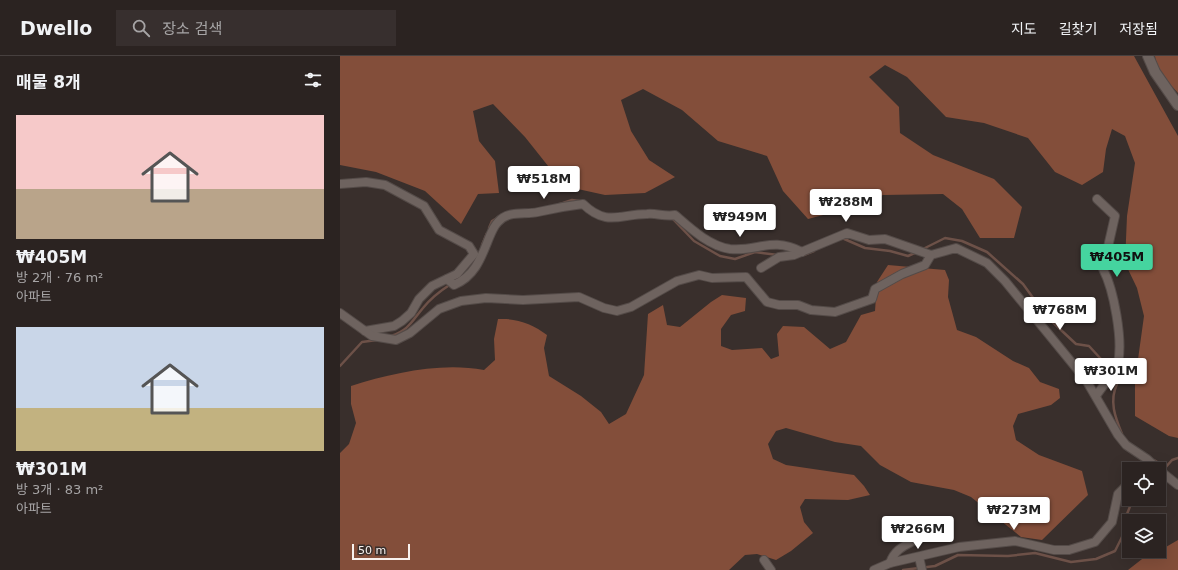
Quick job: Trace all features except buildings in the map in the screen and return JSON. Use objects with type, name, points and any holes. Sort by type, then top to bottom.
[{"type":"street","points":[[1148,56],[1155,72],[1178,105]]},
{"type":"street","points":[[340,184],[366,182],[385,185],[424,206],[439,230],[469,246],[474,254],[450,281]]},
{"type":"street","points":[[1096,396],[1118,364],[1119,338],[1114,305],[1107,277],[1103,269],[1115,216],[1097,199]]},
{"type":"street","points":[[365,332],[394,326],[402,321],[411,313],[419,299],[432,286],[468,278],[483,253],[497,222],[504,217],[526,212],[536,213],[556,207],[584,204],[591,211],[602,218],[611,219],[639,214],[671,216],[700,236],[729,249],[775,244],[792,247],[798,254]]},
{"type":"street","points":[[761,268],[779,258],[798,254],[847,233],[869,240],[885,239],[931,255],[956,248],[987,263],[1005,281],[1042,324],[1086,380],[1118,435],[1126,445],[1147,462]]},
{"type":"street","points":[[340,313],[372,336],[394,339],[410,332],[439,309],[461,300],[486,298],[523,300],[579,297],[604,308],[617,311],[631,307],[677,281],[699,275],[712,278],[746,277],[767,302],[779,305],[798,305],[811,310],[835,312],[872,299],[875,288],[902,274],[925,265],[931,255]]},
{"type":"street","points":[[1166,476],[1178,485]]},
{"type":"street","points":[[874,570],[890,563],[920,563],[959,547],[1015,541],[1054,550],[1069,550],[1095,542],[1112,522],[1118,494],[1122,490]]},
{"type":"street","points":[[890,563],[893,554],[924,535],[929,528]]},
{"type":"street","points":[[764,560],[771,570]]},
{"type":"shaded area","points":[[340,56],[1134,56],[1178,136],[1178,438],[1169,436],[1135,416],[1135,381],[1144,316],[1137,288],[1125,263],[1127,216],[1135,163],[1125,136],[1112,129],[1106,149],[1103,172],[1082,185],[1055,172],[1028,138],[984,123],[946,117],[907,77],[885,65],[869,77],[899,107],[900,133],[933,155],[994,179],[1022,207],[1014,238],[980,238],[962,209],[943,194],[883,195],[846,209],[808,219],[783,191],[767,156],[718,141],[682,110],[643,89],[621,100],[631,131],[649,160],[675,177],[645,193],[605,195],[564,186],[525,137],[493,104],[473,111],[479,141],[495,161],[499,193],[478,194],[461,224],[425,191],[376,172],[340,165]]},
{"type":"shaded area","points":[[1155,56],[1178,56],[1178,93],[1157,70]]},
{"type":"shaded area","points":[[888,265],[945,270],[949,280],[948,297],[957,330],[976,337],[1013,361],[1029,368],[1040,382],[1059,389],[1060,398],[1051,405],[1018,414],[1013,426],[1016,440],[1039,455],[1082,471],[1088,495],[1042,540],[1021,537],[971,497],[954,490],[911,482],[880,465],[861,446],[835,442],[786,428],[776,431],[768,444],[773,459],[786,465],[854,475],[870,495],[848,500],[805,499],[800,507],[804,522],[813,533],[791,551],[776,560],[757,554],[745,555],[729,570],[340,570],[340,453],[349,444],[356,423],[351,404],[351,386],[383,377],[417,370],[451,367],[484,370],[495,360],[494,339],[498,319],[505,319],[530,325],[547,335],[544,348],[549,376],[581,396],[601,412],[609,424],[626,414],[644,375],[648,314],[663,305],[667,325],[680,327],[722,295],[746,298],[745,311],[731,315],[721,329],[721,346],[732,350],[762,348],[771,359],[779,356],[777,334],[783,326],[804,327],[830,349],[846,342],[861,315],[875,311],[877,282]]},
{"type":"shaded area","points":[[1178,540],[1178,570],[1128,570],[1143,558],[1166,558],[1166,547]]},
{"type":"waterway","points":[[557,205],[572,200],[579,201]]},
{"type":"waterway","points":[[671,217],[694,241],[720,256],[735,259],[755,252],[778,255]]},
{"type":"waterway","points":[[489,228],[492,221],[497,218]]},
{"type":"waterway","points":[[482,245],[487,233]]},
{"type":"waterway","points":[[842,238],[865,248],[890,251],[908,256],[917,252]]},
{"type":"waterway","points":[[921,250],[945,238],[962,241],[987,252],[1023,284],[1047,317],[1076,344],[1089,346],[1112,371]]},
{"type":"waterway","points":[[804,255],[814,251]]},
{"type":"waterway","points":[[391,336],[406,328],[429,301],[451,284]]},
{"type":"waterway","points":[[340,366],[362,342],[377,340]]},
{"type":"waterway","points":[[1114,376],[1117,384],[1113,397],[1113,403],[1122,434]]},
{"type":"waterway","points":[[1166,467],[1172,460],[1178,458]]},
{"type":"waterway","points":[[903,570],[935,566],[958,555],[1008,556],[1035,553],[1071,562],[1096,559],[1115,551],[1122,537],[1130,506]]}]
